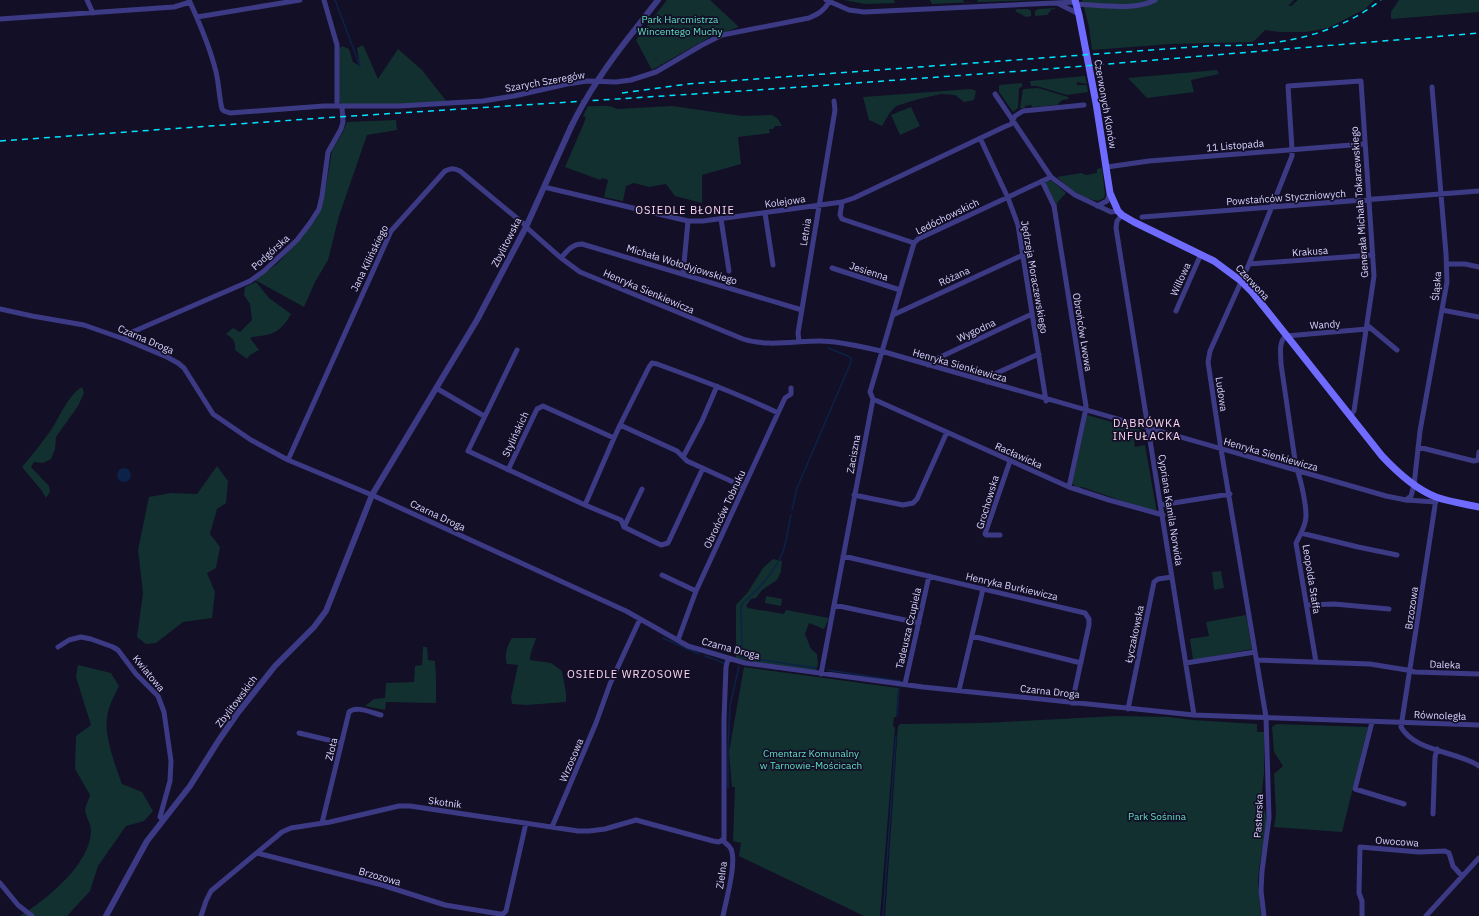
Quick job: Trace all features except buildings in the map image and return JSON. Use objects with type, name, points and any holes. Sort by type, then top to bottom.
[{"type":"main road","name":"Czerwonych Klonów","points":[[1076,2],[1107,167],[1110,193],[1120,213]]},
{"type":"main road","name":"Czerwona","points":[[1120,213],[1201,254],[1227,269],[1241,281],[1382,456],[1399,474],[1436,499],[1479,507]]},
{"type":"street","points":[[87,0],[93,13]]},
{"type":"street","points":[[0,19],[174,7],[189,1],[197,17],[300,0]]},
{"type":"street","name":"Podgórska","points":[[124,339],[130,333],[250,281],[264,271],[297,240],[319,209],[328,152],[341,129],[343,122],[340,106],[337,45],[324,0]]},
{"type":"street","name":"Zbylitowska","points":[[372,495],[477,320],[526,227],[571,127],[596,80],[658,0]]},
{"type":"street","points":[[1059,4],[1065,0]]},
{"type":"street","points":[[827,1],[849,10],[864,12],[1076,2],[1143,5],[1155,0]]},
{"type":"street","name":"Szarych Szeregów","points":[[197,17],[206,36],[213,57],[222,109],[230,113],[340,106],[408,105],[483,101],[580,82],[616,82],[631,80],[656,72],[702,44],[722,35],[808,18],[819,13],[825,8],[827,1]]},
{"type":"street","points":[[1059,4],[1079,15]]},
{"type":"street","name":"Generała Michała Tokarzewskiego","points":[[1288,86],[1360,81],[1374,276],[1354,411],[1350,416]]},
{"type":"street","name":"Ludowa","points":[[1266,717],[1208,362],[1209,355],[1249,264],[1292,156],[1288,86]]},
{"type":"street","name":"Śląska","points":[[1414,485],[1420,431],[1447,282],[1447,264],[1432,87]]},
{"type":"street","name":"Czerwona","points":[[995,94],[1051,177],[1076,195],[1112,212],[1120,213]]},
{"type":"street","name":"Letnia","points":[[799,342],[798,333],[835,110],[834,101]]},
{"type":"street","name":"Kolejowa","points":[[544,187],[688,221],[721,219],[842,202],[854,198],[1011,124],[1018,112],[1022,110],[1084,105]]},
{"type":"street","name":"Jędrzeja Moraczewskiego","points":[[980,138],[1008,198],[1018,225],[1046,400]]},
{"type":"street","name":"11 Listopada","points":[[1107,167],[1148,161],[1364,144]]},
{"type":"street","name":"Jana Kilińskiego","points":[[288,460],[390,231],[445,170],[455,168],[460,171],[526,227]]},
{"type":"street","name":"Ledóchowskich","points":[[842,202],[840,215],[842,219],[914,243],[918,239],[1051,177]]},
{"type":"street","name":"Obrońców Lwowa","points":[[1042,181],[1054,206],[1086,410],[1069,487]]},
{"type":"street","name":"Powstańców Styczniowych","points":[[1142,217],[1479,191]]},
{"type":"street","points":[[1098,206],[1107,201],[1110,193]]},
{"type":"street","points":[[765,212],[773,265]]},
{"type":"street","name":"Cypriana Kamila Norwida","points":[[1120,213],[1116,228],[1194,715]]},
{"type":"street","points":[[721,219],[729,271]]},
{"type":"street","points":[[683,274],[688,221]]},
{"type":"street","name":"Henryka Sienkiewicza","points":[[526,227],[561,258],[580,272],[743,339],[762,343],[833,342],[881,352],[1386,496],[1406,500],[1436,499]]},
{"type":"street","name":"Zaciszna","points":[[821,674],[873,399],[870,392],[914,243]]},
{"type":"street","name":"Michała Wołodyjowskiego","points":[[561,258],[572,247],[577,244],[582,244],[802,310]]},
{"type":"street","name":"Willowa","points":[[1176,311],[1201,254]]},
{"type":"street","name":"Różana","points":[[893,315],[1023,255]]},
{"type":"street","name":"Krakusa","points":[[1249,264],[1373,255]]},
{"type":"street","points":[[1447,264],[1465,264],[1479,267]]},
{"type":"street","name":"Jesienna","points":[[832,268],[900,290]]},
{"type":"street","name":"Czarna Droga","points":[[0,309],[32,316],[73,322],[124,339],[178,363],[184,368],[212,414],[252,440],[288,460],[372,495],[626,611],[688,646],[728,659],[745,663],[821,674],[1128,709],[1194,715],[1401,722]]},
{"type":"street","points":[[1442,310],[1479,317]]},
{"type":"street","name":"Wygodna","points":[[928,365],[934,360],[1032,314]]},
{"type":"street","points":[[1367,328],[1386,344]]},
{"type":"street","points":[[1367,328],[1397,350]]},
{"type":"street","name":"Wandy","points":[[1286,336],[1367,328]]},
{"type":"street","name":"Leopolda Staffa","points":[[1286,336],[1282,338],[1280,347],[1281,364],[1306,517],[1302,533],[1296,543],[1316,662]]},
{"type":"street","points":[[517,350],[468,451],[621,520],[624,527],[661,545],[668,543],[703,468]]},
{"type":"street","points":[[987,382],[990,376],[1039,354]]},
{"type":"street","points":[[585,505],[620,425],[652,363],[745,397],[778,413]]},
{"type":"street","points":[[684,457],[717,386]]},
{"type":"street","points":[[436,388],[484,416]]},
{"type":"street","name":"Obrońców Tobruku","points":[[678,640],[696,591],[785,398],[791,394],[791,388]]},
{"type":"street","name":"Racławicka","points":[[873,399],[1069,487],[1158,515],[1163,515]]},
{"type":"street","name":"Stylińskich","points":[[508,470],[539,407],[547,407],[614,438]]},
{"type":"street","points":[[620,425],[677,452],[687,461],[744,487]]},
{"type":"street","points":[[854,495],[903,505],[913,503],[947,432]]},
{"type":"street","points":[[1418,447],[1474,461],[1478,460],[1479,452]]},
{"type":"street","name":"Grochowska","points":[[1000,535],[985,534],[1010,461]]},
{"type":"street","points":[[1406,500],[1411,496],[1414,485]]},
{"type":"street","points":[[624,527],[642,489]]},
{"type":"street","points":[[1161,505],[1230,494]]},
{"type":"street","name":"Zbylitowskich","points":[[106,916],[141,850],[190,786],[225,731],[275,666],[314,627],[323,615],[372,495]]},
{"type":"street","name":"Brzozowa","points":[[1401,722],[1411,671],[1436,499]]},
{"type":"street","points":[[1302,533],[1397,555]]},
{"type":"street","name":"Henryka Burkiewicza","points":[[843,556],[1085,613],[1089,619],[1089,625],[1072,703]]},
{"type":"street","points":[[662,575],[696,591]]},
{"type":"street","name":"Tadeusza Czupiela","points":[[904,684],[929,576]]},
{"type":"street","name":"Łyczakowska","points":[[1128,709],[1154,582],[1158,579],[1172,577]]},
{"type":"street","points":[[959,690],[983,589]]},
{"type":"street","points":[[1307,605],[1334,604],[1389,609]]},
{"type":"street","points":[[834,605],[919,623]]},
{"type":"street","name":"Wrzosowa","points":[[552,827],[596,723],[604,699],[640,619]]},
{"type":"street","points":[[972,636],[1080,662]]},
{"type":"street","name":"Kwiatowa","points":[[58,647],[69,640],[81,637],[113,647],[118,650],[136,674],[158,696],[164,712],[171,761],[170,781],[160,818],[163,820]]},
{"type":"street","points":[[1186,663],[1255,652]]},
{"type":"street","points":[[722,840],[724,838],[724,719],[726,667],[728,659]]},
{"type":"street","name":"Daleka","points":[[1256,660],[1370,664],[1415,672],[1479,674]]},
{"type":"street","name":"Złota","points":[[322,823],[349,712],[352,709],[356,709],[381,715]]},
{"type":"street","name":"Pasterska","points":[[1264,916],[1261,882],[1269,818],[1266,717]]},
{"type":"street","points":[[1372,722],[1355,789],[1404,804]]},
{"type":"street","points":[[1401,722],[1407,735],[1413,740],[1436,750],[1470,761],[1479,766]]},
{"type":"street","name":"Równoległa","points":[[1401,722],[1479,725]]},
{"type":"street","points":[[299,733],[341,743]]},
{"type":"street","points":[[1433,814],[1436,750]]},
{"type":"street","name":"Skotnik","points":[[201,916],[211,891],[282,832],[298,826],[322,823],[387,808],[410,806],[589,831],[605,829],[636,820],[713,841],[718,842],[722,840]]},
{"type":"street","name":"Brzozowa","points":[[256,853],[382,885],[445,905],[482,914],[503,914],[506,911],[526,823]]},
{"type":"street","name":"Zielna","points":[[722,840],[732,850],[733,864],[723,916]]},
{"type":"street","name":"Owocowa","points":[[1362,916],[1362,901],[1359,893],[1360,847],[1419,852],[1445,851],[1449,853],[1453,866],[1462,876]]},
{"type":"street","points":[[1426,916],[1479,858]]},
{"type":"street","points":[[0,883],[18,905],[32,916]]},
{"type":"green space","name":"Park Harcmistrza Wincentego Muchy","points":[[667,0],[710,0],[739,27],[710,37],[652,70],[636,40]]},
{"type":"green space","points":[[844,0],[894,0],[895,3],[865,4]]},
{"type":"green space","points":[[930,0],[963,0],[964,2],[974,2],[932,4]]},
{"type":"green space","points":[[977,0],[1040,0],[978,2]]},
{"type":"green space","points":[[1082,0],[1294,0],[1288,6],[1291,6],[1298,0],[1374,0],[1365,9],[1328,28],[1306,32],[1280,32],[1265,30],[1253,42],[1171,44],[1092,50],[1089,27]]},
{"type":"green space","points":[[1399,0],[1479,0],[1479,12],[1391,19],[1391,12]]},
{"type":"green space","points":[[1055,8],[1052,9],[1047,15],[1035,16],[1035,11],[1038,9]]},
{"type":"green space","points":[[1017,9],[1028,9],[1031,11],[1031,16],[1026,17],[1015,11]]},
{"type":"green space","points":[[363,45],[378,79],[398,49],[422,70],[447,102],[396,105],[341,104],[338,100],[338,50],[342,46],[349,49],[353,62],[360,66],[357,48]]},
{"type":"green space","points":[[1217,70],[1219,74],[1191,80],[1194,92],[1147,98],[1128,78]]},
{"type":"green space","points":[[1085,76],[1087,84],[1077,82],[1077,85],[1087,85],[1088,92],[1067,95],[1037,86],[1031,86],[1030,81]]},
{"type":"green space","points":[[1022,83],[1022,87],[1019,88],[1018,108],[1013,112],[999,92],[999,85]]},
{"type":"green space","points":[[1038,88],[1068,97],[1069,99],[1062,100],[1057,105],[1032,107],[1031,105],[1025,106],[1025,108],[1020,108],[1023,89]]},
{"type":"green space","points":[[971,89],[976,91],[974,100],[964,102],[955,95],[941,94],[896,106],[882,126],[869,120],[863,97]]},
{"type":"green space","points":[[588,106],[607,106],[617,109],[672,106],[742,116],[772,115],[778,119],[782,126],[775,126],[773,129],[769,129],[770,133],[738,137],[741,164],[702,175],[702,203],[675,196],[666,184],[649,187],[634,183],[626,186],[623,201],[604,197],[608,180],[602,178],[600,180],[565,167],[584,123],[586,117],[583,116]]},
{"type":"green space","points":[[911,107],[920,126],[900,135],[891,115]]},
{"type":"green space","points":[[396,120],[397,130],[367,135],[339,216],[328,260],[315,282],[304,307],[255,280],[277,264],[309,228],[319,212],[326,186],[332,150],[347,122]]},
{"type":"green space","points":[[1102,168],[1105,194],[1104,198],[1098,201],[1087,198],[1076,192],[1057,177],[1081,173],[1086,175],[1097,173],[1097,169]]},
{"type":"green space","points":[[1047,181],[1052,181],[1066,193],[1057,203],[1057,209],[1045,183]]},
{"type":"green space","points":[[256,282],[269,298],[291,314],[277,331],[250,338],[259,350],[250,355],[247,359],[235,350],[234,340],[226,334],[233,328],[240,332],[252,320],[250,304],[244,295],[245,287]]},
{"type":"green space","points":[[82,387],[84,393],[78,406],[56,437],[55,449],[51,459],[43,463],[34,462],[31,467],[49,486],[50,492],[46,498],[22,467],[51,430],[73,395]]},
{"type":"green space","points":[[1087,415],[1141,430],[1141,432],[1133,432],[1135,447],[1145,445],[1157,513],[1082,487],[1079,488],[1072,484]]},
{"type":"green space","points":[[217,466],[228,481],[226,503],[217,509],[210,534],[220,547],[216,568],[207,573],[215,592],[212,618],[183,622],[156,643],[146,644],[137,637],[143,593],[138,550],[149,497],[171,493],[197,494]]},
{"type":"green space","points":[[773,559],[782,561],[781,571],[777,580],[762,590],[756,598],[751,599],[746,606],[748,608],[784,614],[786,610],[829,618],[824,629],[809,623],[805,634],[811,649],[817,654],[818,664],[816,671],[765,664],[736,658],[736,605],[748,592],[763,568]]},
{"type":"green space","points":[[1221,571],[1224,588],[1214,590],[1212,572]]},
{"type":"green space","points":[[766,596],[782,599],[781,606],[765,603]]},
{"type":"green space","points":[[1246,615],[1252,649],[1193,660],[1190,639],[1209,636],[1206,622]]},
{"type":"green space","points":[[512,638],[536,638],[530,660],[551,663],[562,671],[566,702],[527,705],[512,704],[511,697],[518,665],[507,664],[506,654],[507,647]]},
{"type":"green space","points":[[423,647],[427,647],[428,660],[435,661],[436,703],[386,702],[385,710],[365,706],[374,699],[385,698],[386,683],[414,682],[415,666],[422,665]]},
{"type":"green space","points":[[78,665],[111,673],[119,686],[110,706],[107,718],[107,733],[111,751],[122,784],[142,792],[153,811],[144,821],[126,826],[98,866],[90,891],[67,916],[20,916],[42,901],[65,880],[84,856],[89,843],[91,827],[85,809],[90,795],[75,769],[76,736],[91,725],[76,677]]},
{"type":"green space","name":"Cmentarz Komunalny w Tarnowie-Mościcach","points":[[744,667],[898,688],[896,717],[894,717],[893,726],[895,728],[880,916],[864,916],[739,856],[741,843],[733,841],[735,787],[732,787],[729,752]]},
{"type":"green space","name":"Park Sośnina","points":[[1117,716],[1169,717],[1257,724],[1257,732],[1264,732],[1264,773],[1261,801],[1266,814],[1266,829],[1258,883],[1261,916],[885,916],[898,726],[900,724],[983,723]]},
{"type":"green space","points":[[1276,724],[1368,727],[1342,832],[1274,827],[1276,814],[1274,774],[1283,766],[1274,752],[1272,727]]},
{"type":"water","points":[[121,468],[127,468],[131,472],[131,478],[127,482],[121,482],[117,478],[117,472]]},
{"type":"waterway","points":[[335,0],[360,66]]},
{"type":"waterway","points":[[792,510],[797,488],[851,362],[851,358],[848,356],[828,348]]},
{"type":"waterway","points":[[742,653],[741,606],[766,580],[779,561],[785,545],[791,515]]},
{"type":"waterway","points":[[663,638],[699,654]]},
{"type":"waterway","points":[[705,656],[724,663]]},
{"type":"waterway","points":[[742,657],[816,668]]},
{"type":"waterway","points":[[728,788],[730,706],[739,666]]},
{"type":"waterway","points":[[828,670],[900,681]]},
{"type":"waterway","points":[[897,716],[899,688]]},
{"type":"waterway","points":[[883,916],[896,736]]},
{"type":"railway","points":[[622,93],[687,84],[1206,46],[1264,44],[1300,38],[1334,27],[1351,19],[1381,0]]},
{"type":"railway","points":[[0,141],[1035,70],[1479,33]]},
{"type":"district","name":"OSIEDLE BŁONIE","points":[[685,210]]},
{"type":"district","name":"DĄBRÓWKA INFUŁACKA","points":[[1147,429]]},
{"type":"district","name":"OSIEDLE WRZOSOWE","points":[[629,674]]}]
